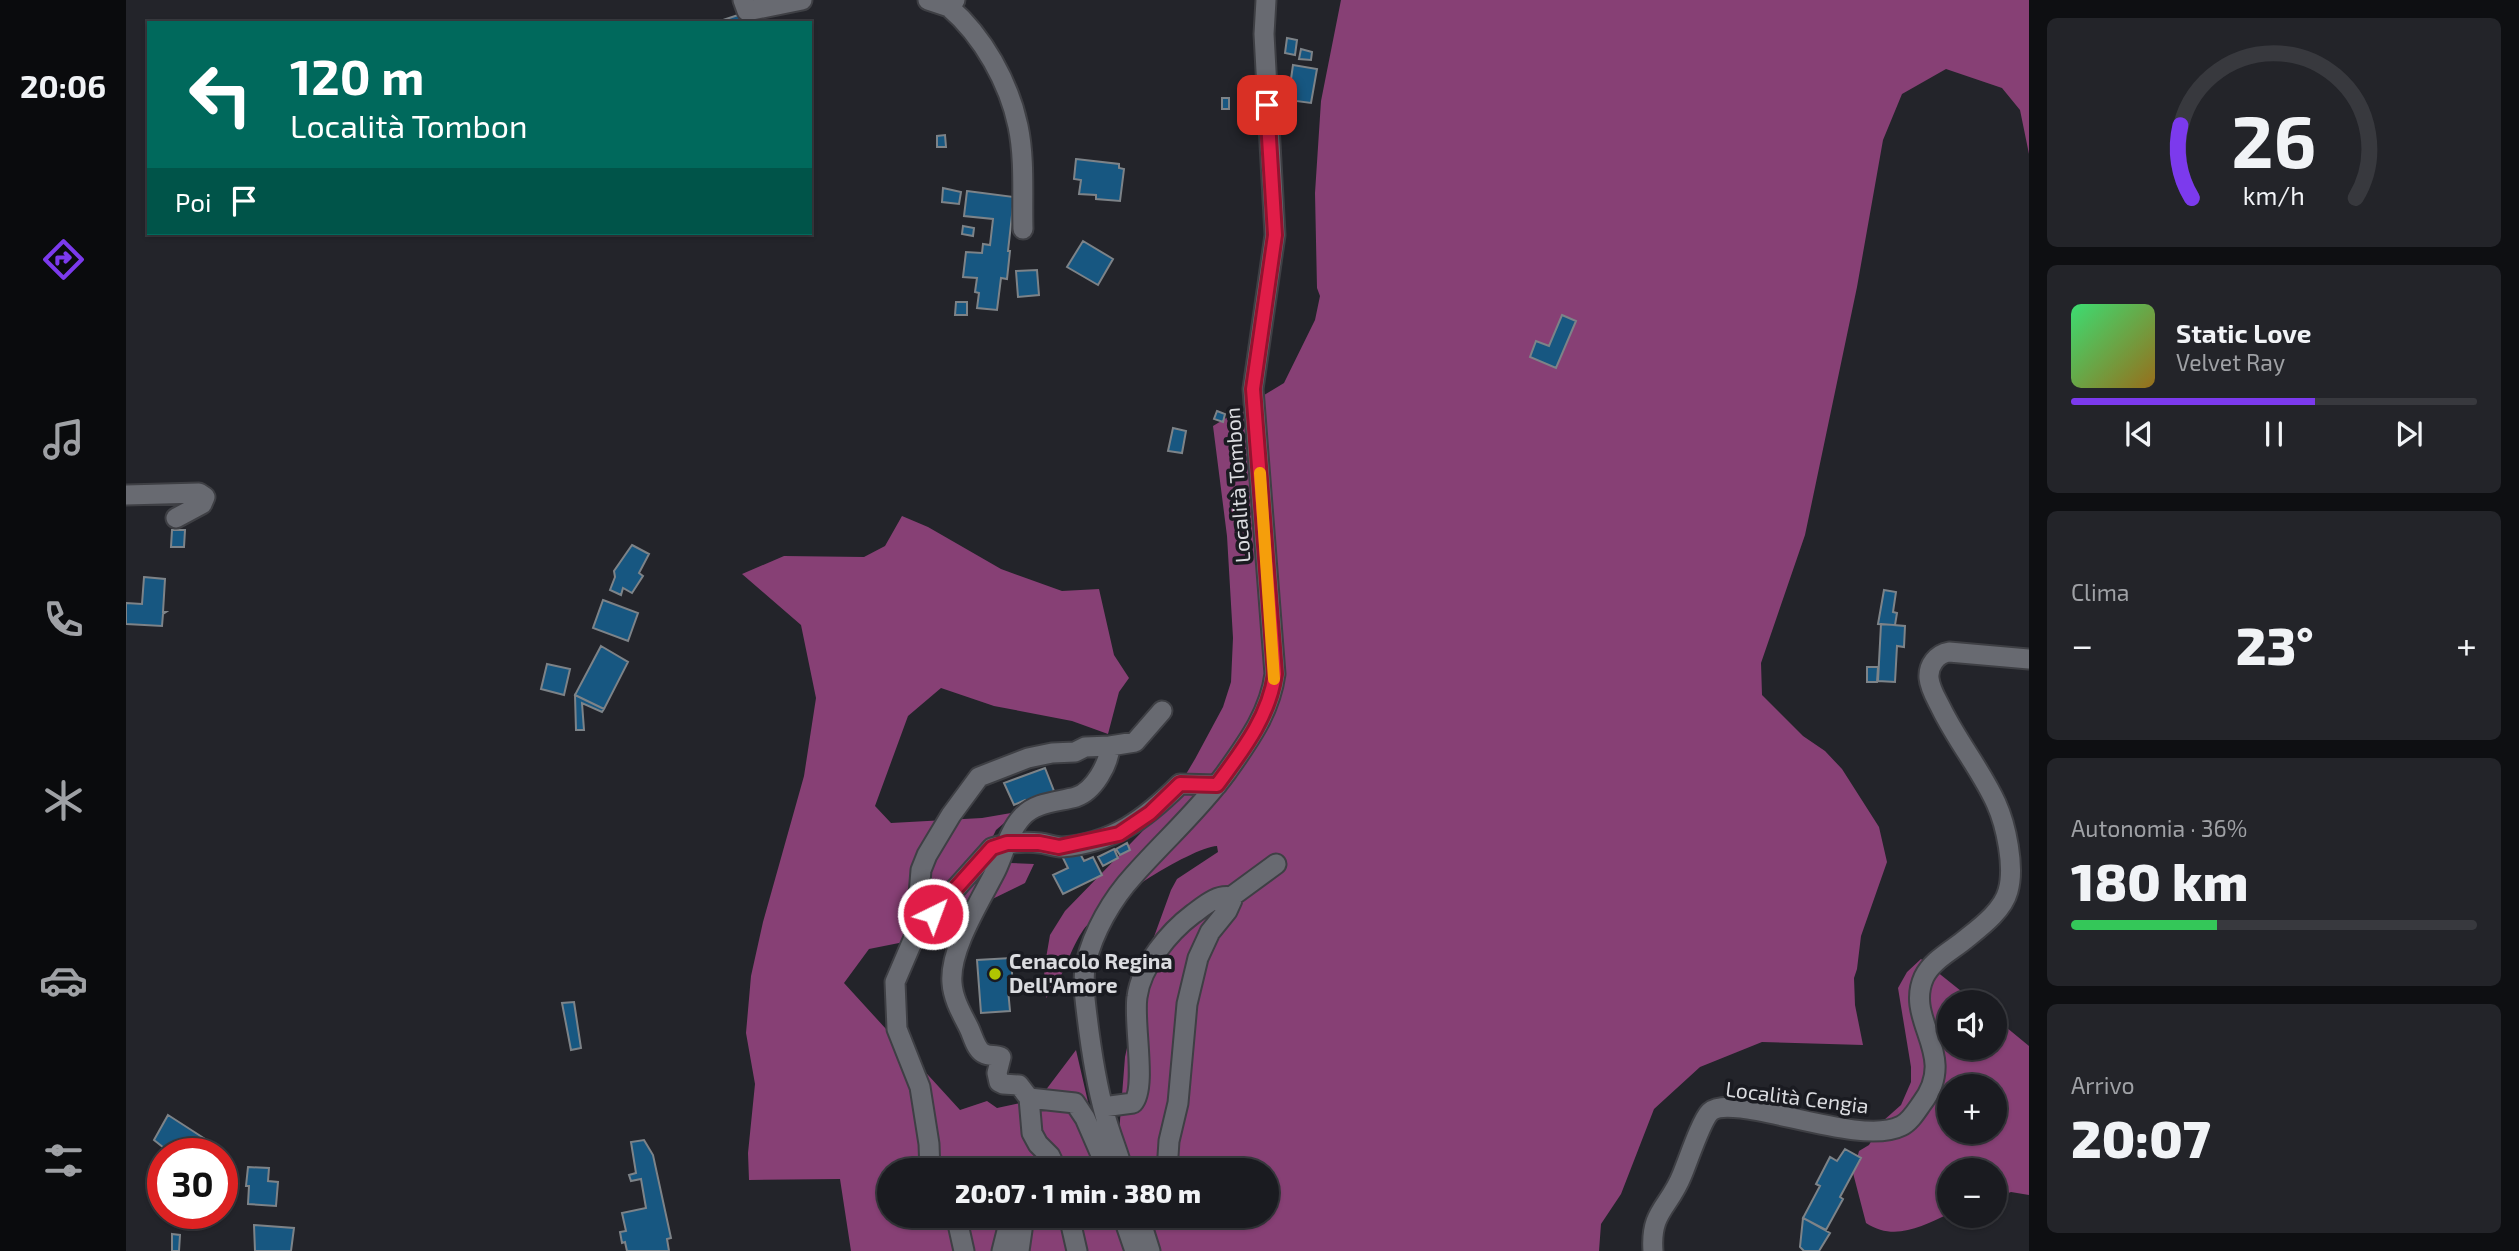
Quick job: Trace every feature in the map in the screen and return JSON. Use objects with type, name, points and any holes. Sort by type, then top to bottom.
[{"type":"street","points":[[747,11],[802,0]]},
{"type":"street","points":[[928,0],[952,4],[991,60],[1012,106],[1018,128],[1023,229]]},
{"type":"street","name":"Località Tombon","points":[[1120,1158],[1103,1107],[1089,1031],[1085,966],[1093,940],[1132,877],[1217,785],[1258,726],[1272,694],[1275,674],[1253,389],[1275,235],[1264,34],[1266,0]]},
{"type":"street","points":[[126,495],[198,493],[205,497],[202,503],[176,518]]},
{"type":"street","name":"Località Cengia","points":[[1653,1251],[1653,1225],[1658,1213],[1677,1187],[1706,1118],[1716,1109],[1772,1113],[1863,1133],[1902,1126],[1927,1097],[1936,1064],[1935,1052],[1921,1013],[1920,992],[1925,976],[1935,962],[1983,925],[1997,910],[2008,894],[2010,877],[2003,818],[1931,688],[1931,668],[1937,657],[1949,652],[2029,659]]},
{"type":"street","points":[[916,933],[920,870],[951,815],[979,777],[1040,755],[1135,742],[1162,711]]},
{"type":"street","points":[[1051,1158],[1032,1133],[1029,1098],[1019,1084],[999,1082],[997,1073],[1000,1057],[986,1055],[979,1050],[959,1010],[952,984],[956,954],[1007,843],[1022,817],[1056,800],[1078,797],[1087,790],[1110,755],[1110,746]]},
{"type":"street","points":[[930,1158],[920,1087],[897,1029],[895,1006],[895,982],[916,933],[992,848],[1007,843],[1039,843],[1059,847],[1119,834],[1150,813],[1180,784],[1217,785]]},
{"type":"street","points":[[1231,897],[1276,864]]},
{"type":"street","points":[[1103,1107],[1133,1103],[1137,1098],[1140,1078],[1135,1022],[1137,995],[1149,964],[1185,920],[1209,902],[1225,895],[1231,897]]},
{"type":"street","points":[[1168,1158],[1178,1103],[1187,1004],[1198,958],[1210,932],[1227,911],[1231,897]]},
{"type":"street","points":[[1029,1098],[1075,1103],[1085,1118],[1102,1158]]},
{"type":"street","points":[[1002,1251],[1004,1236],[1010,1226],[1014,1225],[1022,1230],[1020,1251]]},
{"type":"street","points":[[959,1228],[964,1251]]},
{"type":"street","points":[[1072,1228],[1077,1251]]},
{"type":"street","points":[[1127,1228],[1135,1251]]},
{"type":"street","points":[[1143,1228],[1150,1251]]},
{"type":"shaded area","points":[[1341,0],[2029,0],[2029,154],[2020,110],[2002,88],[1946,69],[1902,94],[1883,140],[1857,287],[1805,535],[1761,663],[1762,695],[1803,736],[1825,751],[1842,769],[1879,827],[1887,862],[1861,936],[1854,978],[1855,1005],[1863,1045],[1762,1042],[1700,1067],[1654,1109],[1621,1194],[1601,1224],[1599,1251],[851,1251],[840,1179],[749,1180],[748,1153],[755,1084],[746,1033],[751,976],[763,922],[804,776],[816,698],[801,625],[742,574],[784,556],[864,557],[885,546],[902,516],[928,527],[1001,569],[1062,591],[1099,589],[1114,655],[1129,678],[1119,692],[1108,734],[1072,721],[994,706],[941,688],[908,716],[875,806],[891,823],[982,818],[1017,812],[996,830],[983,857],[996,865],[1034,864],[1025,883],[976,907],[954,932],[869,949],[844,983],[960,1110],[987,1101],[997,1108],[1039,1099],[1076,1050],[1101,1158],[877,1158],[877,1228],[1279,1228],[1279,1158],[1117,1158],[1125,1057],[1147,956],[1177,879],[1218,852],[1217,846],[1204,849],[1166,868],[1124,895],[1091,921],[1077,940],[1057,983],[1046,998],[1044,970],[1050,935],[1065,911],[1167,806],[1223,707],[1231,682],[1233,638],[1227,536],[1213,426],[1284,383],[1315,320],[1320,296],[1317,288],[1315,193],[1321,101]]},
{"type":"shaded area","points":[[1921,959],[1960,990],[1937,990],[1937,1060],[2007,1060],[2007,1028],[2029,1046],[2029,1195],[2007,1194],[2007,1158],[1937,1158],[1937,1219],[1898,1232],[1877,1229],[1866,1223],[1853,1173],[1859,1151],[1869,1145],[1883,1121],[1901,1105],[1911,1082],[1898,988],[1907,972]]},
{"type":"building","points":[[741,14],[743,21],[720,21]]},
{"type":"building","points":[[1287,38],[1297,40],[1295,55],[1285,53]]},
{"type":"building","points":[[1301,49],[1312,52],[1311,60],[1299,59]]},
{"type":"building","points":[[1293,65],[1317,69],[1311,103],[1288,100]]},
{"type":"building","points":[[1222,98],[1229,98],[1229,109],[1222,109]]},
{"type":"building","points":[[945,135],[946,147],[937,147],[937,136]]},
{"type":"building","points":[[1076,159],[1119,164],[1119,168],[1124,169],[1120,201],[1079,194],[1081,180],[1074,179]]},
{"type":"building","points":[[943,188],[961,192],[959,204],[942,202]]},
{"type":"building","points":[[967,191],[1014,197],[1007,279],[1001,278],[997,310],[977,308],[977,278],[963,277],[966,252],[982,253],[983,244],[990,245],[993,219],[964,216]]},
{"type":"building","points":[[963,226],[974,228],[973,236],[962,234]]},
{"type":"building","points":[[1083,241],[1113,259],[1098,285],[1067,267]]},
{"type":"building","points":[[1037,270],[1039,295],[1018,297],[1016,271]]},
{"type":"building","points":[[956,302],[967,302],[967,315],[955,315]]},
{"type":"building","points":[[1562,315],[1576,321],[1556,368],[1530,357],[1536,341],[1549,346]]},
{"type":"building","points":[[1217,411],[1225,414],[1223,422],[1214,419]]},
{"type":"building","points":[[1173,428],[1186,431],[1182,453],[1168,451]]},
{"type":"building","points":[[172,530],[185,530],[184,547],[171,547]]},
{"type":"building","points":[[632,545],[649,554],[639,573],[643,576],[632,593],[623,588],[621,595],[610,590],[615,577],[614,571]]},
{"type":"building","points":[[144,577],[165,579],[163,612],[166,612],[163,614],[162,626],[126,624],[126,603],[142,604]]},
{"type":"building","points":[[1884,590],[1896,592],[1893,612],[1897,613],[1895,625],[1878,624]]},
{"type":"building","points":[[603,600],[638,613],[628,641],[593,628]]},
{"type":"building","points":[[1881,624],[1905,626],[1904,647],[1897,646],[1895,682],[1878,681]]},
{"type":"building","points":[[601,646],[628,662],[604,709],[575,695]]},
{"type":"building","points":[[547,664],[570,669],[564,695],[541,689]]},
{"type":"building","points":[[1867,667],[1878,667],[1877,682],[1867,682]]},
{"type":"building","points":[[575,695],[604,709],[602,712],[582,703],[584,730],[576,730]]},
{"type":"building","points":[[1045,768],[1054,791],[1027,804],[1025,800],[1014,805],[1004,783]]},
{"type":"building","points":[[1127,843],[1130,850],[1120,855],[1116,849]]},
{"type":"building","points":[[1077,848],[1084,861],[1093,857],[1102,875],[1063,894],[1053,875],[1068,868],[1062,856]]},
{"type":"building","points":[[1114,849],[1118,858],[1103,866],[1098,857]]},
{"type":"building","name":"Cenacolo Regina Dell'Amore","points":[[1011,958],[1013,988],[1008,989],[1010,1011],[981,1013],[977,960]]},
{"type":"building","points":[[574,1002],[581,1048],[571,1050],[562,1003]]},
{"type":"building","points":[[168,1115],[204,1138],[155,1138]]},
{"type":"building","points":[[644,1140],[653,1155],[671,1238],[667,1239],[669,1251],[627,1251],[625,1242],[622,1243],[620,1232],[626,1231],[622,1213],[646,1208],[641,1179],[631,1181],[629,1175],[636,1173],[631,1142]]},
{"type":"building","points":[[1845,1149],[1861,1158],[1826,1230],[1803,1218],[1820,1186],[1816,1184],[1830,1157],[1837,1161]]},
{"type":"building","points":[[248,1167],[269,1168],[268,1181],[278,1182],[276,1206],[248,1204]]},
{"type":"building","points":[[1803,1218],[1830,1233],[1819,1251],[1804,1251],[1800,1247]]},
{"type":"building","points":[[254,1225],[294,1228],[291,1251],[255,1251]]},
{"type":"building","points":[[172,1234],[180,1235],[179,1251],[172,1251]]},
{"type":"slow traffic","points":[[1260,473],[1274,679]]},
{"type":"place","name":"Cenacolo Regina Dell'Amore","points":[[995,974]]},
{"type":"route","points":[[933,914],[992,848],[1007,843],[1039,843],[1059,847],[1119,834],[1165,801],[1180,784],[1217,785],[1258,726],[1272,694],[1275,674],[1253,389],[1275,235],[1267,105]]}]
